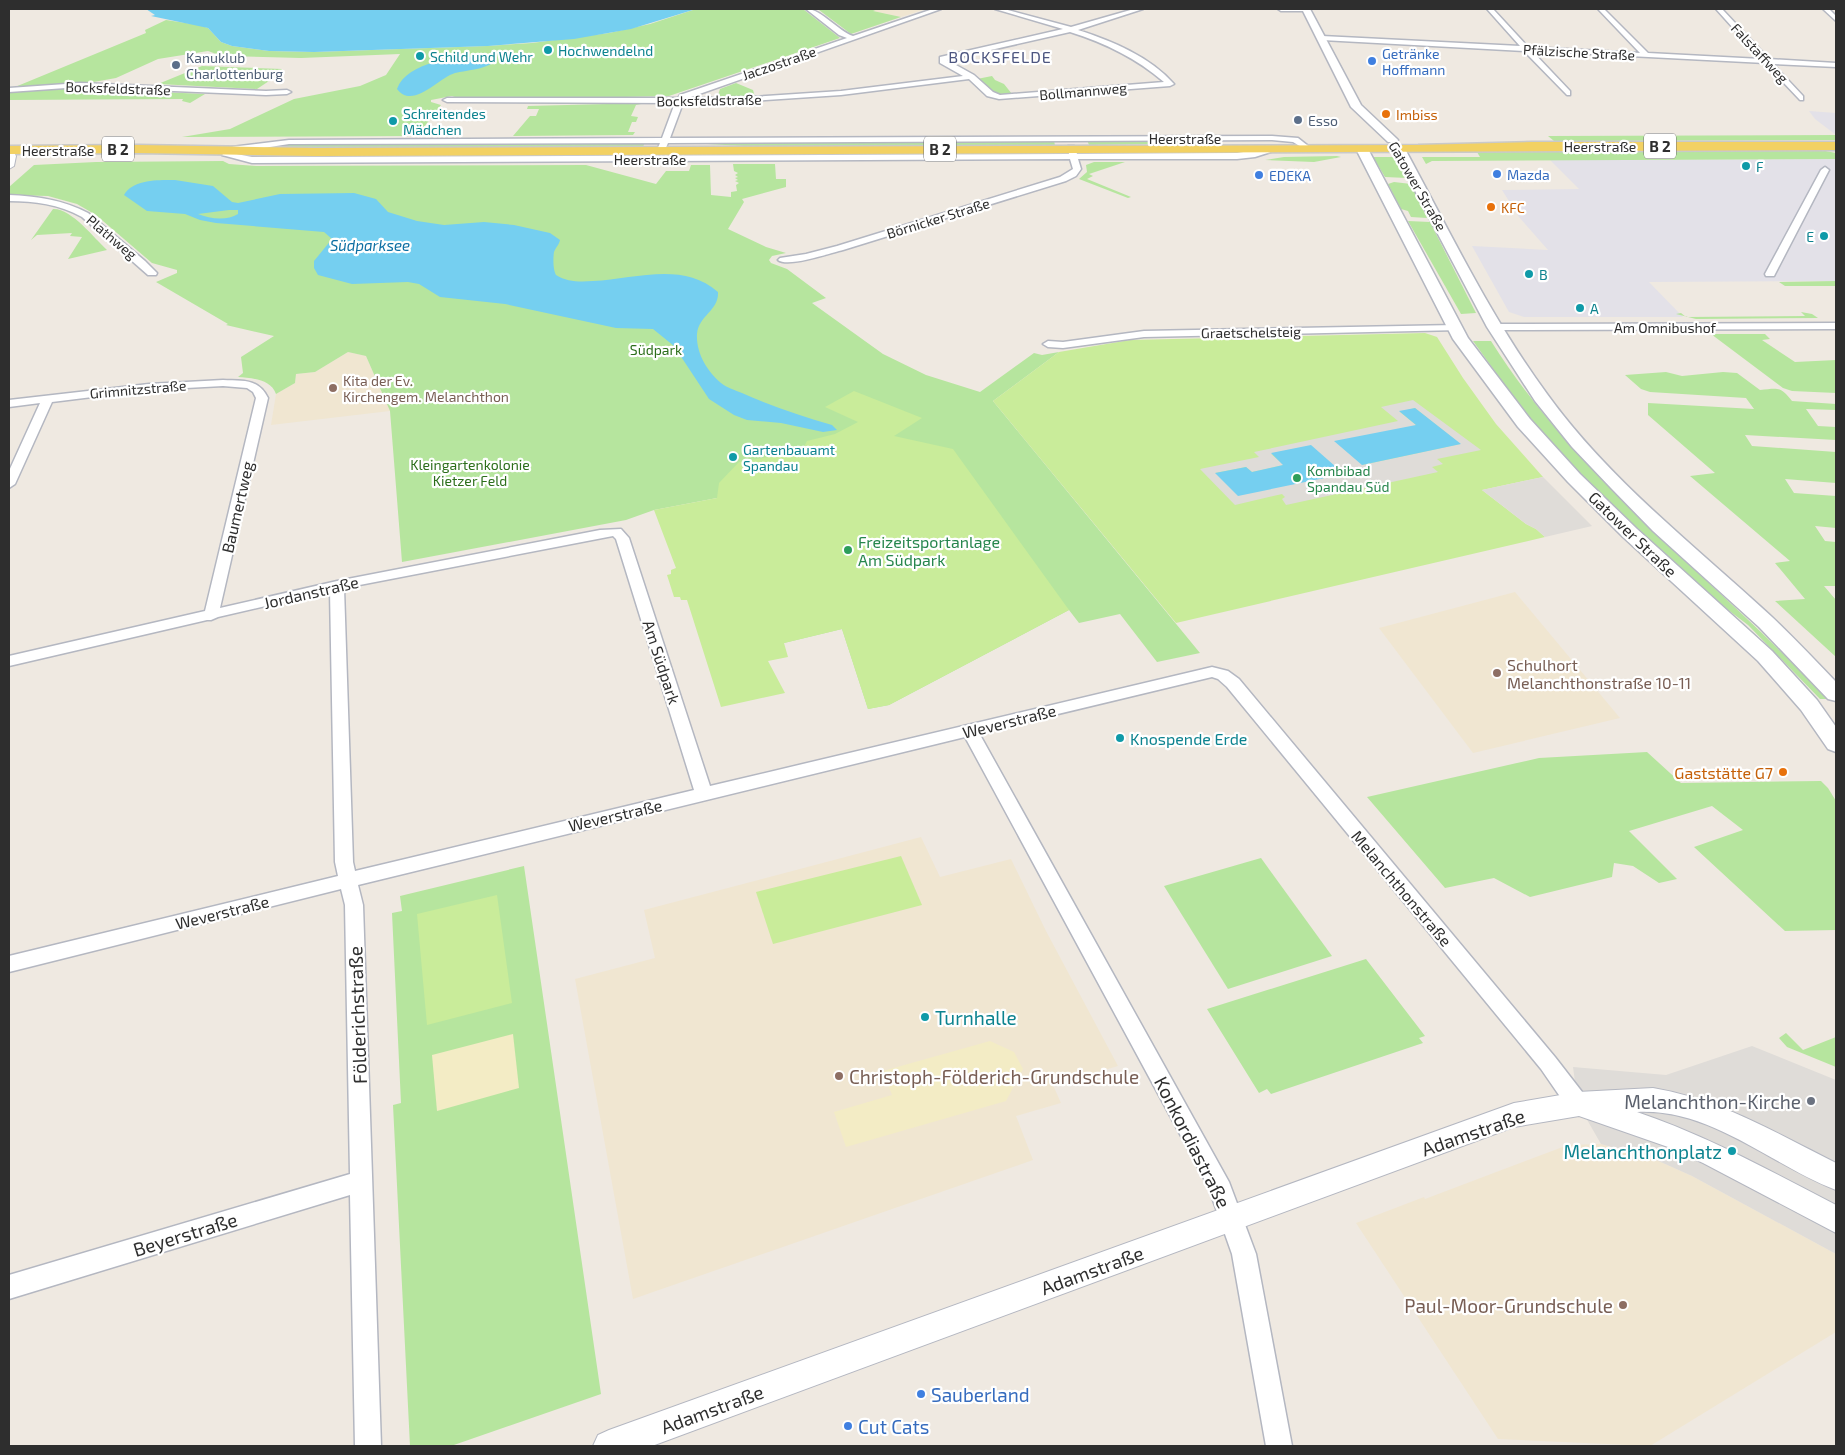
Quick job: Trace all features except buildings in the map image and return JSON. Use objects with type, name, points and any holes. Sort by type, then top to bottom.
[{"type":"main road","name":"Gatower Straße","points":[[1306,9],[1356,107],[1396,144],[1494,327],[1541,398],[1601,468],[1660,527],[1785,642],[1836,694]]},
{"type":"main road","name":"Gatower Straße","points":[[1356,107],[1356,123]]},
{"type":"main road","name":"Gatower Straße","points":[[1359,142],[1461,339],[1499,392],[1549,451],[1630,533],[1765,656],[1833,733]]},
{"type":"main road","name":"Heerstraße","points":[[1245,148],[1359,142],[1484,147],[1836,146]]},
{"type":"main road","name":"Heerstraße","points":[[9,156],[314,152],[1072,148],[1245,148],[1276,150],[1301,144]]},
{"type":"main road","points":[[1456,328],[1494,327]]},
{"type":"street","points":[[809,9],[842,34],[853,38]]},
{"type":"street","name":"Jaczostraße","points":[[680,100],[691,94],[938,9]]},
{"type":"street","points":[[998,9],[1069,30]]},
{"type":"street","points":[[996,97],[971,77],[943,61],[948,57],[1069,30],[1140,9]]},
{"type":"street","points":[[1281,9],[1306,9]]},
{"type":"street","points":[[1490,9],[1567,93]]},
{"type":"street","points":[[1601,9],[1646,55]]},
{"type":"street","name":"Falstaffweg","points":[[1719,9],[1800,98]]},
{"type":"street","points":[[1826,9],[1836,19]]},
{"type":"street","name":"Bollmannweg","points":[[996,97],[1170,84],[1155,70],[1126,52],[1102,41],[1069,30]]},
{"type":"street","name":"Pfälzische Straße","points":[[1322,38],[1836,65]]},
{"type":"street","name":"Bocksfeldstraße","points":[[447,100],[680,100],[812,96],[971,77]]},
{"type":"street","name":"Bocksfeldstraße","points":[[9,90],[80,85],[266,93],[287,92]]},
{"type":"street","points":[[661,150],[680,100]]},
{"type":"street","name":"Heerstraße","points":[[1072,148],[1272,138],[1301,144]]},
{"type":"street","name":"Heerstraße","points":[[227,153],[288,142],[661,150]]},
{"type":"street","name":"Heerstraße","points":[[1072,148],[1244,156],[1276,150]]},
{"type":"street","name":"Börnicker Straße","points":[[783,260],[806,257],[840,248],[1063,179],[1076,172],[1077,169],[1072,148]]},
{"type":"street","name":"Heerstraße","points":[[227,153],[263,161],[661,150]]},
{"type":"street","points":[[1770,274],[1826,170]]},
{"type":"street","name":"Plathweg","points":[[9,198],[46,200],[75,209],[85,215],[152,273]]},
{"type":"street","name":"Am Omnibushof","points":[[1494,327],[1836,326]]},
{"type":"street","name":"Graetschelsteig","points":[[1048,344],[1063,345],[1144,334],[1456,328]]},
{"type":"street","name":"Grimnitzstraße","points":[[9,403],[149,387],[223,383],[250,385],[258,390],[262,398]]},
{"type":"street","points":[[9,484],[48,398]]},
{"type":"street","name":"Baumertweg","points":[[211,616],[262,398]]},
{"type":"street","name":"Jordanstraße","points":[[9,661],[211,616],[337,585],[602,533],[616,532]]},
{"type":"street","name":"Am Südpark","points":[[616,532],[622,538],[704,794]]},
{"type":"street","name":"Földerichstraße","points":[[337,585],[344,862],[354,904],[368,1446]]},
{"type":"street","name":"Weverstraße","points":[[9,964],[531,835],[1212,672],[1223,675]]},
{"type":"street","name":"Melanchthonstraße","points":[[1223,675],[1233,683],[1548,1063],[1578,1104]]},
{"type":"street","name":"Konkordiastraße","points":[[969,730],[1218,1182],[1244,1254],[1279,1446]]},
{"type":"street","points":[[1578,1104],[1653,1100],[1678,1104],[1734,1124],[1836,1177]]},
{"type":"street","points":[[1578,1104],[1675,1137],[1713,1154],[1836,1220]]},
{"type":"street","name":"Adamstraße","points":[[609,1446],[1514,1115],[1578,1104]]},
{"type":"street","name":"Beyerstraße","points":[[9,1287],[362,1181]]},
{"type":"shaded area","points":[[879,9],[926,9],[901,17],[872,11]]},
{"type":"shaded area","points":[[1809,111],[1836,113],[1836,135],[1815,119]]},
{"type":"shaded area","points":[[1836,159],[1836,281],[1649,282],[1683,317],[1524,317],[1509,312],[1472,246],[1548,250],[1519,217],[1502,190],[1579,189],[1550,160]]},
{"type":"shaded area","name":"Kita der Ev. Kirchengem. Melanchthon","points":[[348,352],[366,356],[390,411],[271,425],[276,394],[295,383],[296,374],[315,372]]},
{"type":"shaded area","points":[[1413,400],[1481,450],[1437,459],[1443,464],[1432,467],[1438,472],[1286,505],[1282,499],[1285,497],[1282,494],[1235,505],[1200,469],[1259,457],[1254,452],[1398,421],[1381,407]],"holes":[[[1415,408],[1460,444],[1362,465],[1416,425],[1400,412]],[[1271,454],[1343,474],[1215,473],[1246,467],[1252,472],[1284,465]]]},
{"type":"shaded area","points":[[1543,477],[1592,526],[1545,537],[1482,490]]},
{"type":"shaded area","name":"Schulhort Melanchthonstraße 10-11","points":[[1515,592],[1620,718],[1473,753],[1379,628]]},
{"type":"shaded area","name":"Christoph-Földerich-Grundschule","points":[[921,837],[940,877],[1011,859],[1046,931],[1118,1066],[1053,1085],[1061,1103],[1016,1116],[1033,1160],[633,1299],[575,979],[655,958],[644,910]]},
{"type":"shaded area","name":"Melanchthonplatz","points":[[1752,1046],[1836,1080],[1836,1254],[1692,1176],[1654,1159],[1601,1144],[1578,1104],[1573,1067],[1666,1075]]},
{"type":"shaded area","name":"Paul-Moor-Grundschule","points":[[1601,1144],[1654,1159],[1692,1176],[1836,1254],[1836,1332],[1650,1446],[1498,1439],[1356,1223],[1568,1145]]},
{"type":"green space","points":[[696,9],[803,9],[840,38],[669,96],[494,100],[460,99],[452,96],[431,100],[431,102],[441,105],[417,136],[182,137],[230,129],[294,99],[360,86],[386,75],[400,54],[301,58],[222,56],[208,51],[158,59],[116,78],[88,83],[15,87],[146,33],[145,30],[166,20],[208,28],[221,42],[232,46],[269,51],[314,52],[532,43],[609,33],[650,24]]},
{"type":"green space","points":[[878,9],[873,11],[901,17],[851,34],[819,10]]},
{"type":"green space","points":[[202,66],[282,69],[275,77],[257,89],[158,84]]},
{"type":"green space","points":[[992,76],[995,80],[1004,84],[1012,94],[994,94],[977,79]]},
{"type":"green space","points":[[736,83],[753,90],[755,97],[717,98],[720,89]]},
{"type":"green space","points":[[70,88],[205,94],[190,103],[182,101],[183,99],[9,100],[9,93]]},
{"type":"green space","points":[[646,103],[636,105],[631,116],[638,117],[636,122],[632,122],[628,132],[635,132],[633,135],[513,136],[530,116],[536,116],[539,109],[527,109],[528,106]]},
{"type":"green space","points":[[1836,135],[1836,140],[1554,141],[1548,136]]},
{"type":"green space","points":[[1204,139],[1206,143],[1089,145],[1087,140]]},
{"type":"green space","points":[[1054,140],[1055,146],[766,147],[687,143]]},
{"type":"green space","points":[[645,142],[643,147],[263,149],[260,147],[287,143]]},
{"type":"green space","points":[[1815,149],[1836,153],[1836,159],[1432,161],[1426,164],[1422,157],[1480,157],[1477,152],[1516,150]]},
{"type":"green space","points":[[1057,152],[1058,155],[678,157],[680,154]]},
{"type":"green space","points":[[554,154],[588,156],[269,159],[245,156]]},
{"type":"green space","points":[[1284,157],[1341,157],[1314,162],[1265,160]]},
{"type":"green space","points":[[1373,157],[1397,157],[1407,178],[1385,177]]},
{"type":"green space","name":"Südpark","points":[[223,161],[229,164],[256,166],[586,165],[656,184],[666,171],[689,171],[691,165],[710,165],[711,195],[731,197],[731,192],[737,191],[736,185],[739,183],[735,181],[738,180],[735,178],[738,177],[735,175],[738,173],[734,171],[733,164],[775,164],[776,179],[786,179],[786,187],[742,199],[744,202],[728,229],[766,247],[786,253],[772,256],[769,260],[771,263],[787,269],[826,298],[812,303],[883,354],[926,375],[980,392],[1034,353],[1042,355],[1059,352],[993,401],[1200,653],[1157,662],[1120,614],[1079,623],[1069,610],[889,705],[868,709],[842,629],[784,643],[717,498],[654,510],[626,520],[402,562],[390,411],[366,356],[348,352],[315,372],[296,374],[295,383],[276,394],[270,385],[265,382],[238,377],[243,373],[241,357],[274,336],[226,325],[228,324],[156,282],[177,273],[177,270],[152,263],[96,215],[77,204],[48,196],[9,195],[9,187],[34,165],[96,162]]},
{"type":"green space","points":[[1094,162],[1125,162],[1089,174],[1093,176],[1087,179],[1131,197],[1128,198],[1079,179],[1087,172],[1086,165]]},
{"type":"green space","points":[[1394,182],[1411,184],[1427,218],[1411,217],[1408,211],[1401,209],[1388,184]]},
{"type":"green space","points":[[53,209],[60,210],[75,218],[107,250],[68,259],[82,237],[70,236],[72,233],[37,235],[31,240]]},
{"type":"green space","points":[[1408,221],[1430,222],[1476,313],[1461,314]]},
{"type":"green space","points":[[1836,281],[1836,286],[1785,286],[1779,282]]},
{"type":"green space","points":[[1801,312],[1812,314],[1818,318],[1696,319],[1688,317],[1805,316]]},
{"type":"green space","name":"Kombibad Spandau Süd","points":[[1425,333],[1437,337],[1496,424],[1543,477],[1482,490],[1545,537],[1176,623],[993,401],[1059,352],[1130,340]]},
{"type":"green space","points":[[1711,334],[1765,334],[1770,339],[1762,340],[1795,362],[1836,360],[1836,393],[1792,391],[1783,388]]},
{"type":"green space","points":[[1473,341],[1491,341],[1526,392],[1565,439],[1607,484],[1827,699],[1820,699],[1748,625],[1707,594],[1574,468],[1525,413]]},
{"type":"green space","points":[[1666,372],[1682,376],[1723,372],[1737,373],[1760,390],[1781,390],[1792,401],[1836,404],[1836,410],[1806,409],[1818,426],[1836,427],[1836,440],[1745,435],[1752,446],[1836,452],[1836,483],[1785,479],[1794,493],[1836,496],[1836,528],[1815,526],[1825,541],[1836,542],[1836,586],[1824,586],[1836,600],[1836,657],[1775,601],[1805,599],[1775,563],[1790,561],[1690,476],[1715,473],[1648,415],[1648,403],[1754,409],[1746,398],[1650,392],[1641,389],[1625,375]]},
{"type":"green space","name":"Freizeitsportanlage Am Südpark","points":[[854,391],[922,418],[894,436],[953,449],[1069,610],[889,705],[868,709],[842,629],[784,643],[788,657],[768,661],[785,693],[721,707],[687,600],[674,597],[667,575],[671,574],[671,570],[676,568],[654,510],[717,498],[719,483],[739,462],[802,451],[807,441],[835,434],[858,422],[825,407]]},
{"type":"green space","points":[[1647,752],[1681,783],[1821,781],[1836,801],[1836,930],[1785,931],[1694,847],[1743,830],[1712,806],[1629,831],[1677,879],[1659,883],[1633,866],[1614,863],[1612,877],[1530,897],[1494,878],[1445,888],[1367,797],[1539,758]]},
{"type":"green space","points":[[901,856],[922,905],[773,944],[756,892]]},
{"type":"green space","points":[[1261,858],[1332,956],[1228,989],[1164,886]]},
{"type":"green space","points":[[524,866],[601,1394],[451,1446],[410,1446],[393,1105],[401,1103],[392,913],[402,911],[400,896]]},
{"type":"green space","points":[[497,895],[512,1003],[427,1025],[417,914]]},
{"type":"green space","points":[[1366,959],[1425,1036],[1419,1038],[1423,1043],[1271,1094],[1267,1089],[1259,1093],[1207,1009]]},
{"type":"green space","points":[[1786,1033],[1803,1050],[1836,1037],[1836,1067],[1787,1047],[1779,1038]]},
{"type":"sand","points":[[513,1034],[519,1088],[437,1111],[432,1055]]},
{"type":"sand","points":[[990,1041],[1014,1052],[1023,1069],[1006,1101],[846,1147],[834,1112],[892,1095],[883,1071]]},
{"type":"water","points":[[146,9],[696,9],[631,29],[574,39],[488,46],[314,52],[269,51],[232,46],[221,42],[208,28],[151,16],[155,15]]},
{"type":"water","points":[[482,56],[493,58],[493,63],[455,73],[418,94],[403,95],[397,89],[402,80],[411,72],[434,62]]},
{"type":"water","name":"Südparksee","points":[[175,180],[213,186],[232,202],[238,203],[280,194],[354,193],[376,199],[388,212],[417,221],[444,225],[484,222],[514,225],[550,233],[560,240],[554,252],[555,273],[569,280],[609,280],[658,274],[690,277],[718,292],[715,304],[701,322],[697,334],[700,355],[716,378],[723,385],[731,389],[786,411],[832,425],[837,430],[823,432],[781,423],[747,420],[734,415],[709,399],[674,346],[653,329],[616,328],[505,304],[440,297],[419,284],[408,282],[352,284],[318,275],[314,268],[314,261],[332,239],[324,232],[216,223],[200,220],[185,214],[147,211],[124,195],[128,190],[140,183]],"holes":[[[238,210],[238,214],[229,218],[213,218],[198,214]]]},
{"type":"water","points":[[1415,408],[1461,444],[1362,465],[1334,441],[1416,425],[1399,411]]},
{"type":"water","points":[[1311,445],[1344,474],[1238,496],[1215,473],[1246,467],[1252,472],[1283,465],[1271,453]]},
{"type":"place","name":"Hochwendelnd","points":[[548,50]]},
{"type":"place","name":"Schild und Wehr","points":[[420,56]]},
{"type":"place","name":"Getränke Hoffmann","points":[[1372,61]]},
{"type":"place","name":"Kanuklub Charlottenburg","points":[[176,65]]},
{"type":"place","name":"Imbiss","points":[[1386,114]]},
{"type":"place","name":"Esso","points":[[1298,120]]},
{"type":"place","name":"Schreitendes Mädchen","points":[[393,121]]},
{"type":"place","name":"F","points":[[1746,166]]},
{"type":"place","name":"Mazda","points":[[1497,174]]},
{"type":"place","name":"EDEKA","points":[[1259,175]]},
{"type":"place","name":"KFC","points":[[1491,207]]},
{"type":"place","name":"E","points":[[1824,236]]},
{"type":"place","name":"B","points":[[1529,274]]},
{"type":"place","name":"A","points":[[1580,308]]},
{"type":"place","name":"Kita der Ev. Kirchengem. Melanchthon","points":[[333,388]]},
{"type":"place","name":"Gartenbauamt Spandau","points":[[733,457]]},
{"type":"place","name":"Kombibad Spandau Süd","points":[[1297,478]]},
{"type":"place","name":"Freizeitsportanlage Am Südpark","points":[[848,550]]},
{"type":"place","name":"Schulhort Melanchthonstraße 10-11","points":[[1497,673]]},
{"type":"place","name":"Knospende Erde","points":[[1120,738]]},
{"type":"place","name":"Gaststätte G7","points":[[1783,772]]},
{"type":"place","name":"Turnhalle","points":[[925,1017]]},
{"type":"place","name":"Christoph-Földerich-Grundschule","points":[[839,1076]]},
{"type":"place","name":"Melanchthon-Kirche","points":[[1811,1101]]},
{"type":"place","name":"Melanchthonplatz","points":[[1732,1151]]},
{"type":"place","name":"Paul-Moor-Grundschule","points":[[1623,1305]]},
{"type":"place","name":"Sauberland","points":[[921,1394]]},
{"type":"place","name":"Cut Cats","points":[[848,1426]]},
{"type":"district","name":"BOCKSFELDE","points":[[1000,56]]},
{"type":"park label","name":"Kleingartenkolonie Kietzer Feld","points":[[470,472]]}]
